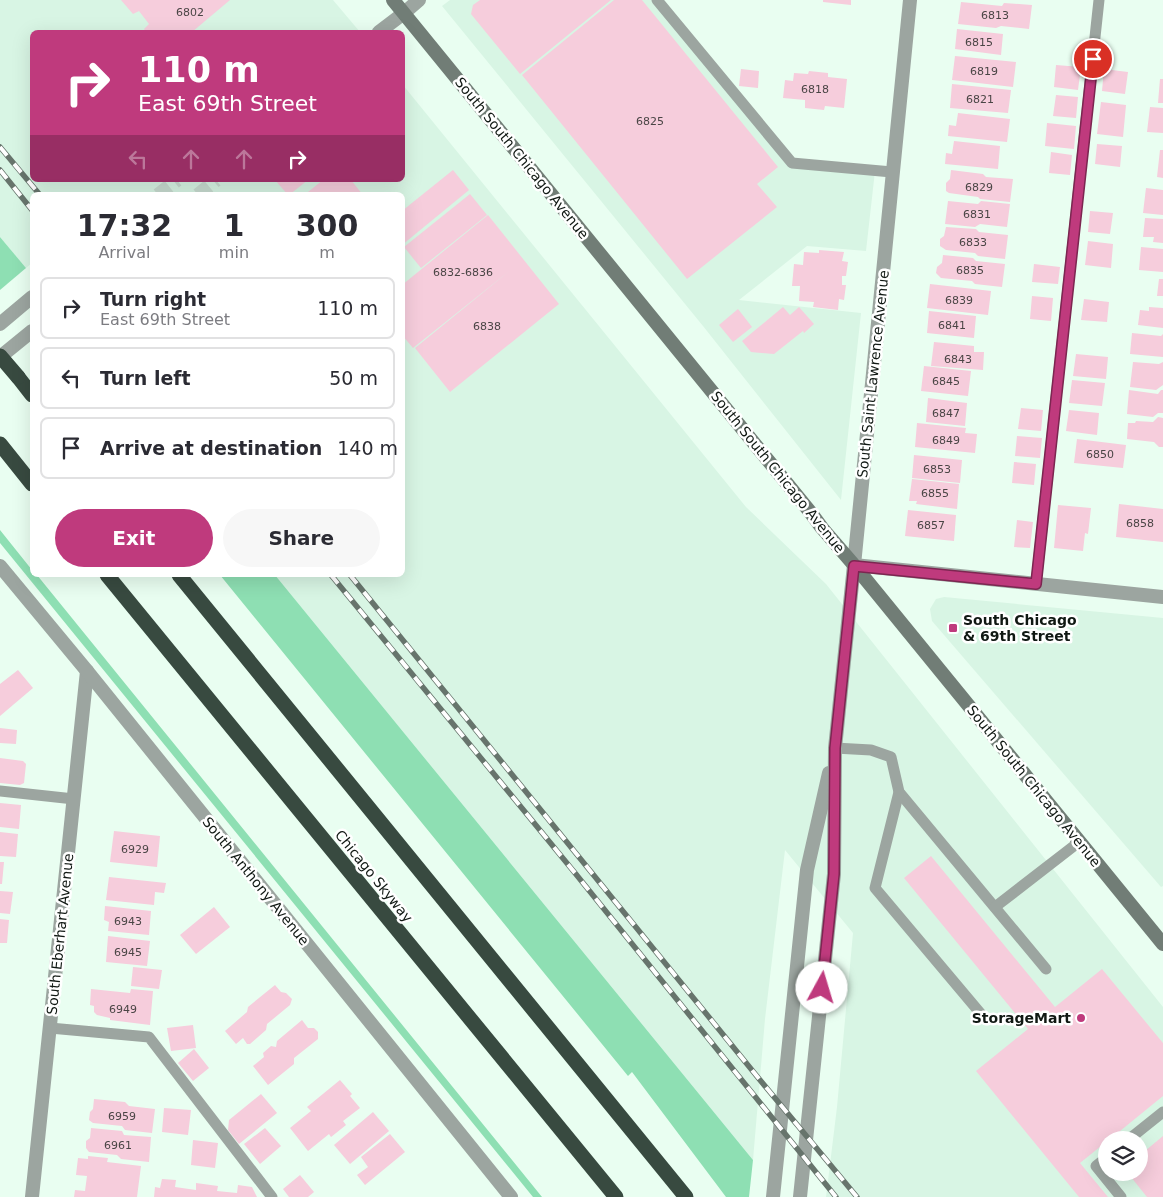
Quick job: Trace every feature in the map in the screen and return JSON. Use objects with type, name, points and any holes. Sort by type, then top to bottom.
[{"type":"highway","points":[[0,356],[30,393]]},
{"type":"highway","points":[[0,444],[30,482]]},
{"type":"highway","name":"Chicago Skyway","points":[[109,577],[616,1197]]},
{"type":"highway","points":[[181,577],[686,1197]]},
{"type":"main road","name":"South South Chicago Avenue","points":[[393,0],[1163,944]]},
{"type":"street","points":[[382,30],[420,0]]},
{"type":"street","name":"South Saint Lawrence Avenue","points":[[800,1197],[834,874],[835,748],[910,0]]},
{"type":"street","points":[[0,324],[30,299]]},
{"type":"street","points":[[0,356],[30,333]]},
{"type":"street","name":"South Anthony Avenue","points":[[0,566],[87,670],[511,1197]]},
{"type":"street","points":[[854,566],[1163,597]]},
{"type":"street","name":"South Eberhart Avenue","points":[[32,1197],[87,670]]},
{"type":"street","name":"South Saint Lawrence Avenue","points":[[773,1197],[807,870],[835,748]]},
{"type":"lane","points":[[657,0],[792,163],[892,172]]},
{"type":"lane","points":[[1036,584],[1099,0]]},
{"type":"lane","points":[[835,748],[871,750],[891,757],[899,792],[875,888],[981,1014]]},
{"type":"lane","points":[[0,791],[74,799]]},
{"type":"lane","points":[[899,792],[1046,968]]},
{"type":"lane","points":[[995,907],[1079,842]]},
{"type":"lane","points":[[50,1028],[149,1037],[272,1197]]},
{"type":"lane","points":[[1139,1131],[1163,1112]]},
{"type":"lane","points":[[1108,1181],[1121,1197]]},
{"type":"shaded area","points":[[0,0],[333,0],[358,30],[30,30],[30,182],[405,182],[405,87],[746,507],[826,584],[1163,1007],[1163,1197],[826,1197],[837,1107],[853,933],[785,850],[765,1019],[753,1160],[277,577],[405,577],[405,192],[30,192],[30,265],[26,268],[0,237]]},
{"type":"shaded area","points":[[450,0],[657,0],[792,163],[875,171],[866,251],[807,246],[739,300],[861,313],[841,500],[703,326],[442,6]]},
{"type":"shaded area","points":[[944,597],[1163,618],[1163,886],[1161,887],[932,621],[930,609],[936,599]]},
{"type":"green space","points":[[0,237],[26,268],[0,290]]},
{"type":"green space","points":[[0,530],[30,568],[30,577],[39,577],[542,1197],[533,1197],[0,543]]},
{"type":"green space","points":[[222,577],[277,577],[753,1160],[749,1197],[726,1197],[632,1072],[628,1076]]},
{"type":"building","points":[[121,0],[230,0],[194,30],[145,30],[149,24],[139,11],[133,14]]},
{"type":"building","points":[[480,0],[611,0],[520,74],[471,14],[473,5]]},
{"type":"building","points":[[614,0],[642,0],[778,167],[757,184],[777,207],[687,279],[522,75]]},
{"type":"building","points":[[823,0],[851,0],[851,5],[823,2]]},
{"type":"building","points":[[961,2],[1002,6],[1004,3],[1032,5],[1029,29],[958,24]]},
{"type":"building","points":[[957,29],[1003,34],[1001,55],[955,49]]},
{"type":"building","points":[[955,56],[1016,62],[1013,87],[952,80]]},
{"type":"building","points":[[1056,65],[1081,67],[1078,90],[1054,87]]},
{"type":"building","points":[[741,69],[759,71],[758,88],[739,86]]},
{"type":"building","points":[[1104,69],[1128,72],[1125,94],[1102,91]]},
{"type":"building","points":[[809,71],[828,73],[828,77],[847,79],[844,108],[825,106],[824,110],[805,108],[805,100],[783,98],[785,80],[793,81],[794,73],[808,74]]},
{"type":"building","points":[[1160,79],[1163,79],[1163,103],[1158,103]]},
{"type":"building","points":[[952,84],[1011,90],[1008,113],[950,108]]},
{"type":"building","points":[[1056,95],[1078,97],[1076,118],[1053,116]]},
{"type":"building","points":[[1101,102],[1126,105],[1123,137],[1097,134]]},
{"type":"building","points":[[1150,107],[1163,108],[1163,133],[1147,132]]},
{"type":"building","points":[[958,113],[1010,119],[1007,142],[948,136],[949,125],[956,126]]},
{"type":"building","points":[[1047,123],[1076,126],[1074,149],[1045,146]]},
{"type":"building","points":[[954,141],[1000,146],[998,169],[945,164],[946,153],[952,154]]},
{"type":"building","points":[[1097,144],[1122,146],[1120,167],[1095,164]]},
{"type":"building","points":[[1160,150],[1163,150],[1163,178],[1157,177]]},
{"type":"building","points":[[1051,152],[1072,155],[1070,175],[1049,173]]},
{"type":"building","points":[[453,170],[469,190],[405,243],[405,209]]},
{"type":"building","points":[[951,170],[983,174],[986,177],[1013,179],[1010,202],[949,193],[946,191],[946,183],[950,179]]},
{"type":"building","points":[[277,182],[305,182],[293,192],[285,192]]},
{"type":"building","points":[[320,182],[353,182],[361,192],[308,192]]},
{"type":"building","points":[[1146,188],[1163,190],[1163,215],[1143,213]]},
{"type":"building","points":[[470,194],[487,215],[421,268],[405,246]]},
{"type":"building","points":[[948,201],[978,204],[981,201],[1010,204],[1007,227],[980,224],[975,227],[945,224]]},
{"type":"building","points":[[1090,211],[1113,213],[1110,234],[1088,232]]},
{"type":"building","points":[[488,215],[559,304],[450,392],[415,348],[513,268],[413,348],[405,339],[405,283]]},
{"type":"building","points":[[1145,218],[1163,219],[1163,243],[1153,242],[1154,237],[1143,237]]},
{"type":"building","points":[[946,227],[976,229],[979,232],[1008,235],[1005,259],[946,250],[940,246],[940,239],[944,236]]},
{"type":"building","points":[[1088,241],[1113,244],[1111,268],[1085,265]]},
{"type":"building","points":[[1141,247],[1163,249],[1163,272],[1139,270]]},
{"type":"building","points":[[819,250],[844,252],[842,261],[848,262],[846,276],[842,276],[842,285],[846,285],[844,300],[839,299],[838,310],[813,307],[814,302],[799,301],[800,286],[792,286],[794,264],[803,265],[804,252],[819,253]]},
{"type":"building","points":[[943,255],[1005,264],[1002,287],[975,284],[972,281],[941,278],[936,273],[937,267],[942,263]]},
{"type":"building","points":[[1034,264],[1060,267],[1058,284],[1032,282]]},
{"type":"building","points":[[1159,279],[1163,279],[1163,296],[1157,296]]},
{"type":"building","points":[[930,284],[991,291],[988,315],[927,308]]},
{"type":"building","points":[[1032,296],[1053,298],[1051,321],[1030,319]]},
{"type":"building","points":[[1084,299],[1109,302],[1107,322],[1081,320]]},
{"type":"building","points":[[783,307],[790,315],[799,307],[814,324],[774,354],[751,352],[742,341]]},
{"type":"building","points":[[1149,307],[1163,308],[1163,328],[1138,325],[1140,310],[1149,311]]},
{"type":"building","points":[[738,309],[752,327],[733,342],[719,325]]},
{"type":"building","points":[[929,311],[976,316],[974,338],[927,333]]},
{"type":"building","points":[[1132,333],[1161,336],[1163,334],[1163,357],[1130,354]]},
{"type":"building","points":[[934,342],[974,346],[974,352],[984,352],[983,370],[931,366]]},
{"type":"building","points":[[1076,354],[1108,357],[1106,379],[1073,376]]},
{"type":"building","points":[[1133,362],[1159,364],[1163,362],[1163,385],[1156,390],[1130,387]]},
{"type":"building","points":[[924,366],[971,371],[968,396],[921,391]]},
{"type":"building","points":[[1072,380],[1105,383],[1102,406],[1069,403]]},
{"type":"building","points":[[1129,390],[1158,394],[1163,390],[1163,413],[1158,413],[1153,417],[1127,414]]},
{"type":"building","points":[[928,398],[967,403],[965,426],[926,422]]},
{"type":"building","points":[[1021,408],[1043,410],[1041,431],[1018,429]]},
{"type":"building","points":[[1069,410],[1099,413],[1097,435],[1066,431]]},
{"type":"building","points":[[1158,417],[1163,418],[1163,447],[1159,447],[1154,442],[1127,439],[1128,423],[1135,423],[1136,421],[1153,422]]},
{"type":"building","points":[[917,423],[966,428],[965,433],[977,434],[975,453],[915,447]]},
{"type":"building","points":[[1017,436],[1042,438],[1040,458],[1015,456]]},
{"type":"building","points":[[1077,439],[1126,445],[1123,468],[1074,463]]},
{"type":"building","points":[[914,455],[962,460],[960,483],[912,478]]},
{"type":"building","points":[[1014,462],[1036,464],[1034,485],[1012,483]]},
{"type":"building","points":[[912,479],[959,484],[957,509],[916,504],[917,501],[909,501]]},
{"type":"building","points":[[1119,504],[1163,509],[1163,542],[1116,537]]},
{"type":"building","points":[[1058,505],[1091,508],[1088,534],[1085,533],[1083,551],[1054,548]]},
{"type":"building","points":[[908,510],[956,515],[954,541],[905,536]]},
{"type":"building","points":[[1017,520],[1033,522],[1030,548],[1014,547]]},
{"type":"building","points":[[18,670],[33,688],[0,716],[0,684]]},
{"type":"building","points":[[0,728],[17,730],[16,744],[0,743]]},
{"type":"building","points":[[0,758],[23,761],[26,764],[24,783],[20,785],[0,783]]},
{"type":"building","points":[[0,803],[21,805],[19,829],[0,827]]},
{"type":"building","points":[[114,831],[160,836],[157,867],[110,862]]},
{"type":"building","points":[[0,832],[18,834],[16,857],[0,856]]},
{"type":"building","name":"StorageMart","points":[[931,856],[1055,1007],[1102,969],[1163,1043],[1163,1096],[1120,1131],[1098,1131],[1098,1148],[1080,1163],[1108,1197],[1079,1197],[976,1071],[1028,1029],[904,878]]},
{"type":"building","points":[[0,862],[4,862],[2,884],[0,884]]},
{"type":"building","points":[[109,877],[166,883],[164,893],[155,892],[154,905],[106,900]]},
{"type":"building","points":[[0,891],[13,892],[10,914],[0,913]]},
{"type":"building","points":[[105,906],[151,911],[149,935],[108,931],[109,922],[104,920]]},
{"type":"building","points":[[214,907],[230,927],[196,954],[180,935]]},
{"type":"building","points":[[0,919],[9,920],[7,943],[0,943]]},
{"type":"building","points":[[108,936],[150,941],[147,966],[106,962]]},
{"type":"building","points":[[133,967],[162,970],[159,989],[131,986]]},
{"type":"building","points":[[275,985],[281,992],[286,993],[292,999],[290,1005],[267,1024],[266,1030],[250,1044],[247,1044],[243,1038],[236,1044],[225,1031],[247,1012],[248,1007]]},
{"type":"building","points":[[91,989],[130,993],[131,989],[153,991],[150,1025],[110,1020],[110,1018],[97,1015],[94,1012],[94,1006],[90,1005]]},
{"type":"building","points":[[302,1020],[308,1028],[314,1028],[318,1032],[318,1039],[294,1058],[294,1064],[268,1085],[253,1066],[264,1057],[263,1053],[271,1046],[276,1047],[277,1041]]},
{"type":"building","points":[[193,1025],[196,1048],[171,1051],[167,1028]]},
{"type":"building","points":[[194,1049],[209,1068],[193,1081],[178,1063]]},
{"type":"building","points":[[340,1080],[352,1094],[350,1096],[360,1108],[343,1121],[346,1125],[331,1137],[329,1134],[308,1151],[290,1128],[311,1111],[307,1107]]},
{"type":"building","points":[[261,1094],[277,1113],[239,1144],[228,1130],[229,1120]]},
{"type":"building","points":[[94,1099],[125,1102],[129,1106],[155,1109],[152,1133],[125,1130],[122,1126],[93,1123],[89,1120]]},
{"type":"building","points":[[164,1108],[191,1110],[188,1135],[162,1132]]},
{"type":"building","points":[[373,1112],[389,1131],[350,1164],[334,1145]]},
{"type":"building","points":[[91,1128],[122,1131],[124,1135],[151,1137],[149,1162],[121,1159],[117,1155],[89,1152],[86,1148],[86,1141],[90,1138]]},
{"type":"building","points":[[265,1128],[281,1146],[260,1164],[244,1144]]},
{"type":"building","points":[[390,1134],[405,1152],[365,1185],[357,1175],[368,1167],[361,1157]]},
{"type":"building","points":[[1163,1136],[1163,1197],[1147,1197],[1134,1181],[1148,1181],[1148,1148]]},
{"type":"building","points":[[193,1140],[218,1143],[215,1168],[191,1165]]},
{"type":"building","points":[[88,1156],[108,1158],[107,1162],[141,1166],[137,1197],[74,1197],[75,1190],[85,1191],[87,1176],[76,1175],[78,1158],[88,1159]]},
{"type":"building","points":[[300,1175],[314,1192],[308,1197],[289,1197],[283,1189]]},
{"type":"building","points":[[162,1179],[176,1180],[175,1187],[196,1190],[196,1183],[218,1186],[217,1191],[237,1193],[238,1185],[252,1187],[257,1197],[154,1197],[155,1187],[160,1188]]},
{"type":"tunnel","points":[[162,192],[174,182]]},
{"type":"tunnel","points":[[202,192],[214,182]]},
{"type":"railway","points":[[0,147],[38,192]]},
{"type":"railway","points":[[0,170],[30,208]]},
{"type":"railway","points":[[333,577],[575,873],[836,1197]]},
{"type":"railway","points":[[352,577],[857,1197]]},
{"type":"place","name":"South Chicago & 69th Street","points":[[953,628]]},
{"type":"place","name":"StorageMart","points":[[1081,1018]]},
{"type":"route","points":[[822,988],[834,874],[835,748],[854,566],[1036,584],[1093,59]]}]
